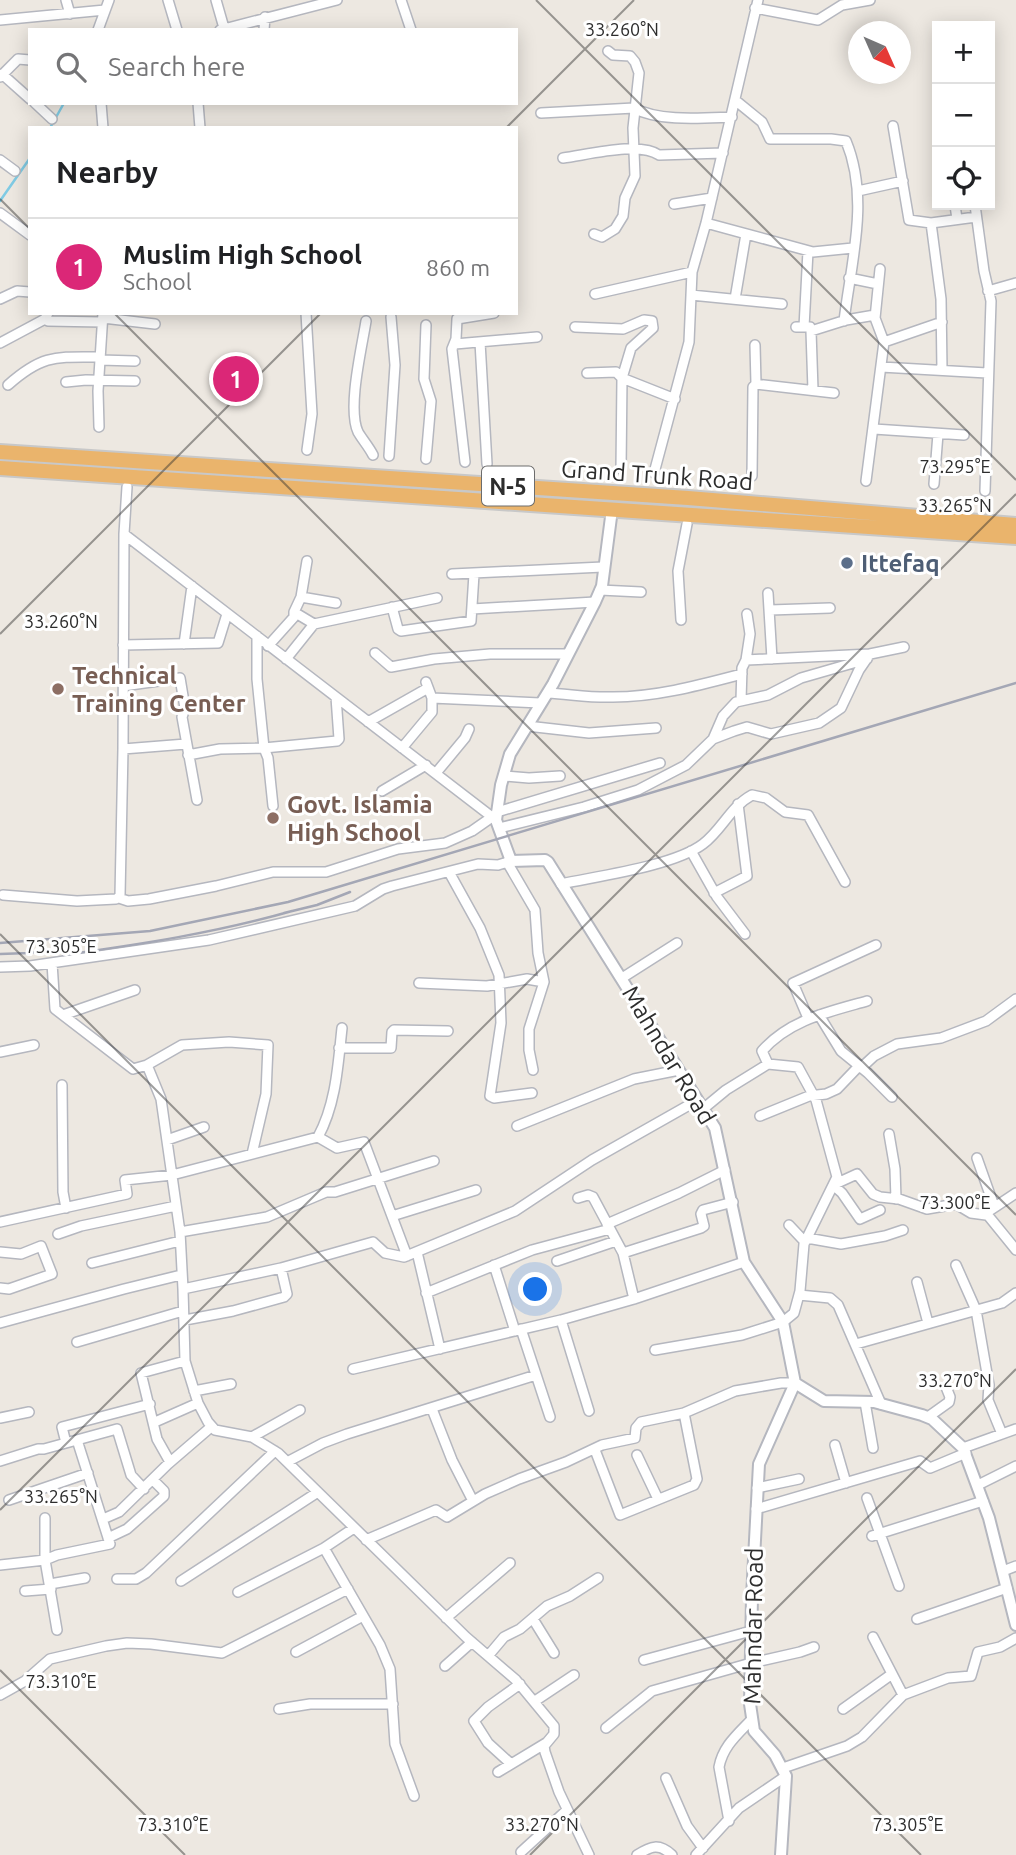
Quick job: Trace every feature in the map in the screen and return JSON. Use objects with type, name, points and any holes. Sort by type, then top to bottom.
[{"type":"highway","name":"Grand Trunk Road","points":[[0,452],[688,498],[1016,526]]},
{"type":"highway","name":"Grand Trunk Road","points":[[0,468],[687,519],[1016,537]]},
{"type":"highway","points":[[687,519],[688,498]]},
{"type":"street","points":[[66,0],[70,14]]},
{"type":"street","points":[[168,0],[176,28]]},
{"type":"street","points":[[216,0],[222,28]]},
{"type":"street","points":[[226,28],[320,2],[337,0]]},
{"type":"street","points":[[401,0],[410,28]]},
{"type":"street","points":[[746,0],[756,6],[818,20],[842,5],[870,0]]},
{"type":"street","points":[[0,20],[70,14],[107,5]]},
{"type":"street","points":[[99,28],[107,5]]},
{"type":"street","points":[[654,473],[689,342],[692,272],[732,117],[756,6]]},
{"type":"street","points":[[264,28],[265,17]]},
{"type":"street","points":[[594,234],[603,237],[611,233],[623,216],[625,198],[635,176],[633,125],[639,73],[630,56],[612,55],[608,51]]},
{"type":"street","points":[[28,60],[18,59],[1,76],[28,97]]},
{"type":"street","points":[[735,100],[762,122],[770,139],[846,141],[853,159],[858,191],[858,222],[844,321]]},
{"type":"street","points":[[36,105],[52,119]]},
{"type":"street","points":[[101,105],[103,126]]},
{"type":"street","points":[[198,105],[200,126]]},
{"type":"street","points":[[541,113],[636,109],[679,118],[732,117]]},
{"type":"street","points":[[893,126],[909,220],[931,223],[976,217]]},
{"type":"street","points":[[563,158],[634,149],[650,150],[659,155],[723,152]]},
{"type":"street","points":[[0,160],[15,171]]},
{"type":"street","points":[[858,191],[903,181]]},
{"type":"street","points":[[674,204],[712,198]]},
{"type":"street","points":[[956,210],[957,219]]},
{"type":"street","points":[[975,210],[990,301],[985,491]]},
{"type":"street","points":[[0,213],[28,234]]},
{"type":"street","points":[[706,223],[808,251],[853,248]]},
{"type":"street","points":[[931,223],[941,299],[942,370]]},
{"type":"street","points":[[735,299],[746,234]]},
{"type":"street","points":[[808,251],[804,328],[813,390]]},
{"type":"street","points":[[866,481],[884,342],[875,316],[880,269]]},
{"type":"street","points":[[595,294],[692,272]]},
{"type":"street","points":[[849,278],[878,284]]},
{"type":"street","points":[[988,291],[1016,283]]},
{"type":"street","points":[[0,299],[28,289]]},
{"type":"street","points":[[691,295],[782,304]]},
{"type":"street","points":[[306,315],[312,414],[307,450]]},
{"type":"street","points":[[465,462],[452,349],[457,319],[482,315]]},
{"type":"street","points":[[0,343],[47,316],[48,321],[103,318],[155,324]]},
{"type":"street","points":[[804,328],[875,316]]},
{"type":"street","points":[[389,456],[395,365],[391,317]]},
{"type":"street","points":[[99,427],[103,318]]},
{"type":"street","points":[[575,327],[623,329],[644,320],[653,323],[651,331],[631,348],[622,378],[621,469]]},
{"type":"street","points":[[366,321],[355,376],[356,409],[358,432],[373,455]]},
{"type":"street","points":[[884,342],[942,321]]},
{"type":"street","points":[[426,325],[424,379],[431,401],[426,459]]},
{"type":"street","points":[[454,344],[537,337]]},
{"type":"street","points":[[480,342],[487,464]]},
{"type":"street","points":[[752,476],[755,345]]},
{"type":"street","points":[[8,385],[25,369],[54,357],[135,361]]},
{"type":"street","points":[[881,367],[987,373]]},
{"type":"street","points":[[587,373],[616,372],[622,378],[675,399]]},
{"type":"street","points":[[66,382],[135,381]]},
{"type":"street","points":[[755,384],[834,393]]},
{"type":"street","points":[[874,429],[964,435]]},
{"type":"street","points":[[934,484],[938,433]]},
{"type":"street","points":[[119,898],[127,487]]},
{"type":"street","points":[[533,1070],[528,1034],[544,982],[538,953],[534,905],[509,862],[496,819],[510,754],[548,692],[596,603],[611,517]]},
{"type":"street","points":[[681,620],[678,571],[687,519]]},
{"type":"street","points":[[124,534],[496,819],[584,807],[638,790],[686,765],[713,738],[727,710],[741,700],[768,695],[801,678],[904,647]]},
{"type":"street","points":[[268,646],[294,617],[301,597],[307,561]]},
{"type":"street","points":[[452,574],[603,567]]},
{"type":"street","points":[[392,607],[398,629],[401,631],[469,622],[472,620],[474,574]]},
{"type":"street","points":[[184,644],[192,586]]},
{"type":"street","points":[[600,590],[641,592]]},
{"type":"street","points":[[768,593],[772,659]]},
{"type":"street","points":[[301,597],[336,603]]},
{"type":"street","points":[[286,659],[314,624],[437,598]]},
{"type":"street","points":[[472,609],[596,603]]},
{"type":"street","points":[[769,610],[830,608]]},
{"type":"street","points":[[294,612],[314,624]]},
{"type":"street","points":[[123,645],[218,643],[227,614]]},
{"type":"street","points":[[741,700],[742,674],[750,634],[747,614]]},
{"type":"street","points":[[257,636],[257,679],[273,806]]},
{"type":"street","points":[[375,653],[391,667],[434,659],[490,654],[568,654]]},
{"type":"street","points":[[746,660],[869,656]]},
{"type":"street","points":[[713,738],[747,727],[771,733],[789,731],[829,718],[846,701],[859,670],[869,656]]},
{"type":"street","points":[[548,692],[614,697],[651,694],[742,674]]},
{"type":"street","points":[[123,686],[180,678],[186,708],[182,717],[197,800]]},
{"type":"street","points":[[368,722],[427,685],[432,698],[432,712],[402,748]]},
{"type":"street","points":[[188,755],[220,749],[337,741],[336,697]]},
{"type":"street","points":[[432,698],[540,703]]},
{"type":"street","points":[[527,726],[589,733],[656,728]]},
{"type":"street","points":[[436,773],[465,738],[468,729]]},
{"type":"street","points":[[123,749],[186,744]]},
{"type":"street","points":[[3,895],[77,901],[119,898],[128,901],[216,886],[273,872],[326,872],[398,849],[440,845],[496,819],[660,763]]},
{"type":"street","points":[[382,791],[426,765]]},
{"type":"street","points":[[504,776],[560,776]]},
{"type":"street","points":[[561,884],[664,861],[691,851],[704,843],[738,804],[752,795],[766,798],[785,812],[808,815],[845,882]]},
{"type":"street","points":[[714,893],[747,876],[738,804]]},
{"type":"street","points":[[691,851],[714,893],[745,934]]},
{"type":"street","name":"Mahndar Road","points":[[509,862],[545,860],[701,1104],[715,1128],[744,1262],[783,1322],[795,1383],[759,1464],[750,1704],[754,1731],[784,1772]]},
{"type":"street","points":[[0,967],[52,963],[209,940],[355,906],[383,889],[478,864],[498,865],[509,862]]},
{"type":"street","points":[[449,872],[489,948],[496,964],[500,985],[501,1023],[490,1096],[494,1098],[532,1093]]},
{"type":"street","points":[[622,978],[677,943]]},
{"type":"street","points":[[808,1018],[793,983],[876,945]]},
{"type":"street","points":[[52,963],[54,1007],[133,1069],[147,1065],[183,1045],[229,1042],[268,1045],[266,1094],[252,1154]]},
{"type":"street","points":[[419,983],[487,986],[527,979],[544,982]]},
{"type":"street","points":[[63,1015],[135,990]]},
{"type":"street","points":[[760,1116],[842,1086],[860,1067],[886,1049],[904,1042],[941,1038],[986,1021],[1016,999]]},
{"type":"street","points":[[768,1064],[762,1051],[771,1041],[808,1018],[867,1002]]},
{"type":"street","points":[[819,1015],[841,1051],[892,1097]]},
{"type":"street","points":[[318,1137],[325,1124],[333,1094],[342,1028]]},
{"type":"street","points":[[340,1048],[391,1048],[391,1032],[394,1030],[448,1031]]},
{"type":"street","points":[[0,1052],[34,1045]]},
{"type":"street","points":[[183,1289],[281,1268],[373,1242],[385,1253],[404,1257],[515,1211],[592,1160],[701,1104],[768,1064],[798,1067],[814,1096],[837,1177],[806,1240],[794,1313],[783,1322],[742,1335],[655,1350]]},
{"type":"street","points":[[147,1065],[161,1099],[180,1237],[185,1361],[198,1403],[211,1427],[252,1437],[275,1451],[535,1701],[554,1726],[554,1734],[546,1743],[498,1772]]},
{"type":"street","points":[[517,1126],[634,1079],[679,1070]]},
{"type":"street","points":[[62,1086],[63,1192],[66,1208]]},
{"type":"street","points":[[167,1140],[204,1127]]},
{"type":"street","points":[[889,1134],[895,1169],[896,1199]]},
{"type":"street","points":[[0,1222],[127,1194],[125,1180],[172,1175],[318,1137],[337,1148],[364,1142],[392,1216],[412,1254],[426,1293],[440,1349]]},
{"type":"street","points":[[977,1158],[994,1206]]},
{"type":"street","points":[[92,1263],[180,1237],[267,1217],[326,1192],[335,1192],[434,1161]]},
{"type":"street","points":[[426,1293],[532,1250],[608,1226],[725,1170]]},
{"type":"street","points":[[833,1185],[857,1174],[873,1194],[927,1209],[956,1204],[971,1213],[986,1215],[1016,1250]]},
{"type":"street","points":[[833,1185],[860,1219],[880,1210]]},
{"type":"street","points":[[392,1216],[476,1190]]},
{"type":"street","points":[[986,1215],[994,1206],[1016,1193]]},
{"type":"street","points":[[578,1198],[588,1195],[593,1197],[623,1253],[634,1299]]},
{"type":"street","points":[[623,1253],[701,1228],[704,1226],[702,1210],[733,1202]]},
{"type":"street","points":[[58,1234],[81,1226],[176,1206]]},
{"type":"street","points":[[789,1225],[806,1240],[841,1244],[903,1230]]},
{"type":"street","points":[[557,1261],[616,1241]]},
{"type":"street","points":[[0,1252],[21,1254],[41,1246],[52,1274],[9,1289],[0,1288]]},
{"type":"street","points":[[353,1369],[561,1320],[744,1262]]},
{"type":"street","points":[[494,1265],[550,1417]]},
{"type":"street","points":[[956,1265],[976,1310],[989,1385],[988,1400],[1002,1434]]},
{"type":"street","points":[[77,1342],[184,1315],[233,1311],[285,1297],[287,1294],[281,1268]]},
{"type":"street","points":[[0,1323],[181,1275]]},
{"type":"street","points":[[917,1282],[928,1323]]},
{"type":"street","points":[[856,1344],[1002,1303],[1016,1293]]},
{"type":"street","points":[[799,1295],[833,1300],[840,1309],[881,1404]]},
{"type":"street","points":[[561,1320],[589,1411]]},
{"type":"street","points":[[170,1462],[160,1446],[141,1373],[185,1361]]},
{"type":"street","points":[[287,1462],[323,1443],[536,1375]]},
{"type":"street","points":[[366,1540],[436,1510],[447,1517],[519,1479],[602,1445],[635,1438],[636,1428],[641,1422],[684,1413],[735,1391],[795,1383],[824,1401],[881,1404],[928,1417],[964,1451],[983,1501],[1014,1605],[1016,1625]]},
{"type":"street","points":[[194,1391],[231,1384]]},
{"type":"street","points":[[928,1417],[949,1402],[946,1387]]},
{"type":"street","points":[[865,1402],[873,1448]]},
{"type":"street","points":[[155,1422],[198,1403]]},
{"type":"street","points":[[66,1443],[62,1427],[150,1404]]},
{"type":"street","points":[[432,1409],[452,1460],[473,1501]]},
{"type":"street","points":[[252,1437],[300,1410]]},
{"type":"street","points":[[0,1418],[29,1412]]},
{"type":"street","points":[[595,1450],[620,1515],[697,1482],[684,1413]]},
{"type":"street","points":[[103,1519],[119,1512],[170,1462],[211,1427]]},
{"type":"street","points":[[0,1461],[38,1448],[44,1449],[117,1429],[131,1475],[144,1489]]},
{"type":"street","points":[[756,1509],[920,1461],[930,1468],[1016,1429]]},
{"type":"street","points":[[0,1565],[46,1560],[57,1555],[110,1544],[78,1440]]},
{"type":"street","points":[[835,1445],[846,1483]]},
{"type":"street","points":[[117,1579],[136,1579],[146,1573],[275,1451]]},
{"type":"street","points":[[637,1455],[658,1499]]},
{"type":"street","points":[[978,1485],[1016,1466]]},
{"type":"street","points":[[9,1500],[88,1473]]},
{"type":"street","points":[[757,1488],[799,1479]]},
{"type":"street","points":[[108,1538],[127,1529],[163,1496],[164,1492],[153,1480]]},
{"type":"street","points":[[181,1581],[317,1492]]},
{"type":"street","points":[[867,1498],[876,1535],[899,1586]]},
{"type":"street","points":[[876,1535],[983,1501]]},
{"type":"street","points":[[45,1518],[46,1560],[57,1630]]},
{"type":"street","points":[[238,1592],[324,1548],[354,1528]]},
{"type":"street","points":[[324,1548],[390,1669],[395,1744],[414,1796]]},
{"type":"street","points":[[446,1618],[510,1563]]},
{"type":"street","points":[[1003,1571],[1016,1566]]},
{"type":"street","points":[[25,1591],[85,1578]]},
{"type":"street","points":[[488,1656],[504,1637],[520,1629],[547,1606],[566,1598],[598,1578]]},
{"type":"street","points":[[917,1619],[1007,1588]]},
{"type":"street","points":[[0,1696],[25,1681],[50,1659],[106,1646],[151,1644],[222,1653],[348,1589]]},
{"type":"street","points":[[296,1652],[363,1616]]},
{"type":"street","points":[[533,1619],[554,1653]]},
{"type":"street","points":[[644,1660],[751,1631]]},
{"type":"street","points":[[873,1637],[903,1695]]},
{"type":"street","points":[[666,1778],[699,1851],[739,1808],[784,1772],[855,1741],[874,1726],[903,1695],[941,1680],[971,1676],[978,1652],[1000,1647],[1016,1638]]},
{"type":"street","points":[[445,1666],[472,1642]]},
{"type":"street","points":[[606,1728],[652,1691],[814,1647]]},
{"type":"street","points":[[843,1709],[892,1674]]},
{"type":"street","points":[[535,1701],[575,1675]]},
{"type":"street","points":[[510,1763],[488,1743],[474,1721],[490,1705],[520,1684]]},
{"type":"street","points":[[279,1709],[310,1704],[393,1704]]},
{"type":"street","points":[[729,1821],[720,1775],[720,1760],[726,1746],[752,1719]]},
{"type":"street","points":[[546,1743],[545,1752],[567,1810],[589,1855]]},
{"type":"street","points":[[781,1855],[784,1772]]},
{"type":"street","points":[[521,1852],[567,1810]]},
{"type":"street","points":[[637,1855],[651,1846],[659,1847],[671,1855]]},
{"type":"waterway","points":[[51,126],[63,105]]},
{"type":"waterway","points":[[0,201],[28,161]]},
{"type":"railway","points":[[0,943],[150,931],[288,902],[1016,683]]},
{"type":"railway","points":[[284,913],[317,905],[350,892]]},
{"type":"railway","points":[[63,955],[178,937],[292,911]]},
{"type":"railway","points":[[0,954],[73,948]]},
{"type":"place","name":"Muslim High School","points":[[236,379]]},
{"type":"place","name":"Ittefaq","points":[[847,563]]},
{"type":"place","name":"Technical Training Center","points":[[58,689]]},
{"type":"place","name":"Govt. Islamia High School","points":[[273,818]]}]
